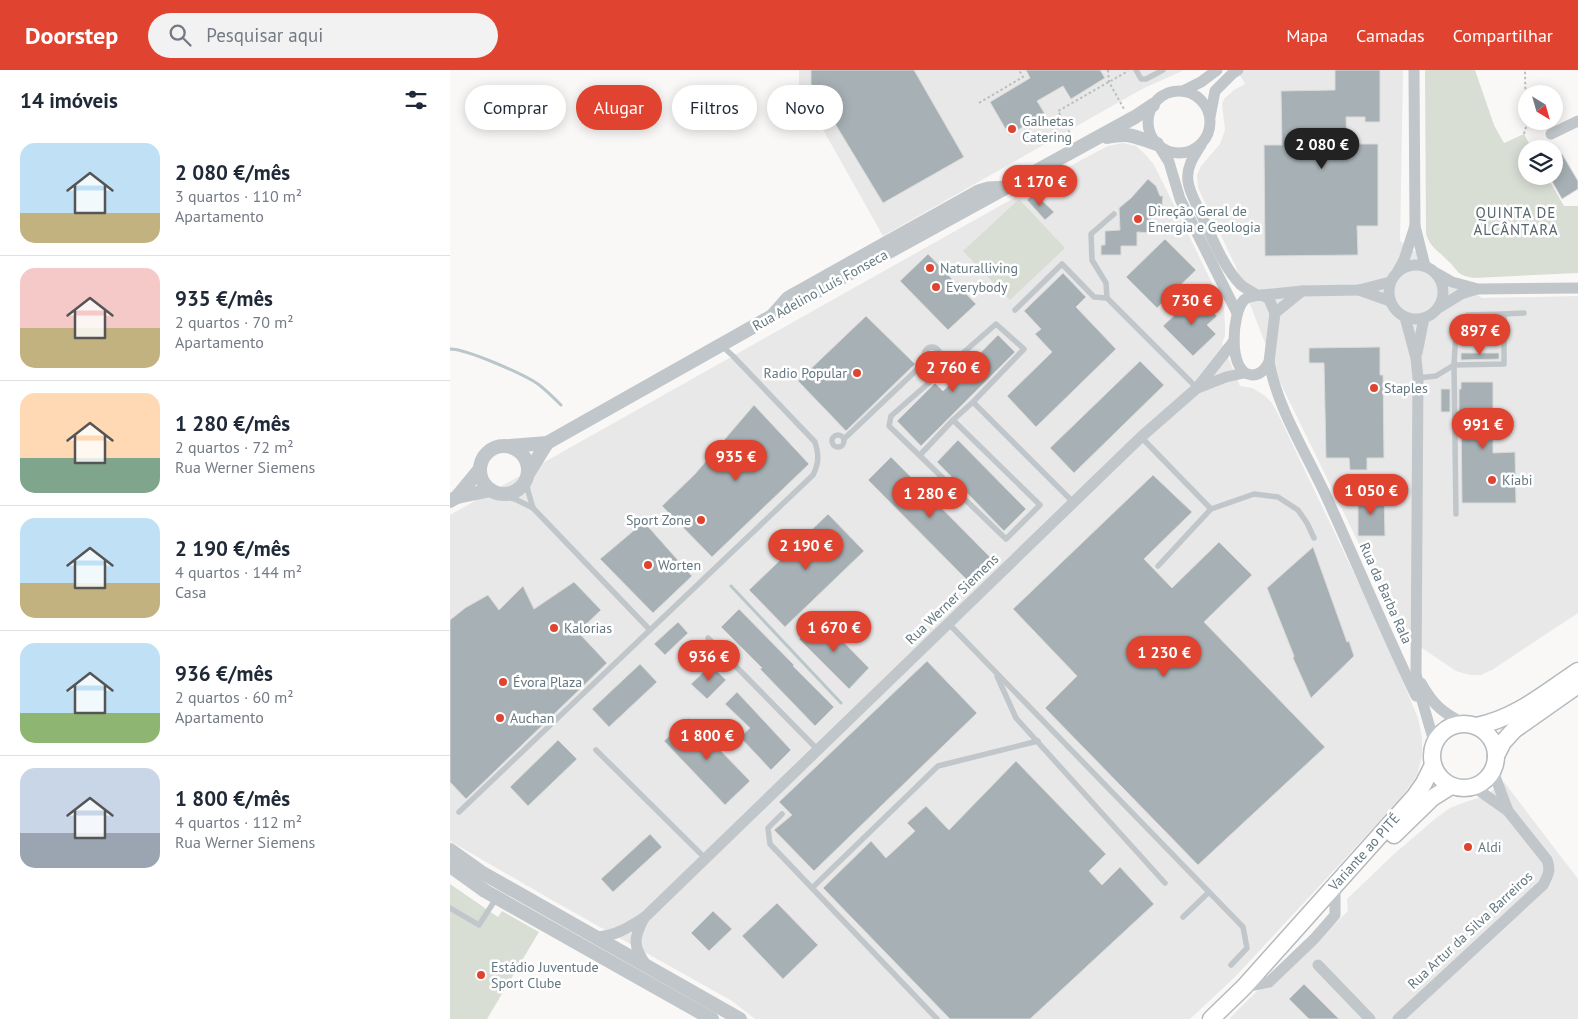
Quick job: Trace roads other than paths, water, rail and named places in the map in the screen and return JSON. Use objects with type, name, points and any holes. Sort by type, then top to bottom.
[{"type":"main road","points":[[1578,670],[1512,714],[1492,723],[1454,726],[1445,730],[1437,738],[1433,749],[1433,765],[1442,780],[1451,786],[1462,789],[1474,788],[1484,782],[1495,764],[1503,742],[1514,730],[1578,685]]},
{"type":"main road","points":[[1470,725],[1486,732],[1494,742],[1495,764]]},
{"type":"main road","name":"Variante ao PITÉ","points":[[1211,1019],[1244,987],[1415,796],[1433,765]]},
{"type":"main road","name":"Variante ao PITÉ","points":[[1290,936],[1432,798],[1451,786]]},
{"type":"street","points":[[1216,70],[1201,82],[1184,91],[1170,92],[1160,97],[1153,105],[1148,116],[1148,126],[1151,135],[1168,162],[1180,199],[1237,313]]},
{"type":"street","points":[[1238,70],[1215,91],[1208,134],[1188,169],[1188,181],[1218,250],[1234,276],[1242,285],[1269,299],[1274,313],[1269,362],[1259,374]]},
{"type":"street","points":[[1414,70],[1415,226],[1426,266]]},
{"type":"street","points":[[1184,91],[1200,99],[1207,107],[1210,116]]},
{"type":"street","name":"Rua Adelino Luís Fonseca","points":[[510,446],[547,443],[762,322],[1130,120],[1153,105]]},
{"type":"street","points":[[1551,134],[1578,121]]},
{"type":"street","name":"Rua Adelino Luís Fonseca","points":[[1094,140],[1123,134],[1157,144]]},
{"type":"street","points":[[1157,144],[1170,152],[1181,153],[1193,149],[1202,143]]},
{"type":"street","points":[[1415,226],[1404,260],[1390,282],[1390,301],[1399,313],[1415,319],[1424,318],[1433,314],[1440,307],[1461,294],[1478,289]]},
{"type":"street","points":[[1398,271],[1406,266],[1416,264],[1426,266],[1457,284],[1478,289],[1578,288]]},
{"type":"street","points":[[1437,274],[1444,288],[1440,307]]},
{"type":"street","points":[[1244,373],[1239,368],[1235,358],[1234,341],[1237,313],[1244,300],[1252,296],[1302,291],[1359,290],[1390,282]]},
{"type":"street","points":[[1359,290],[1390,301]]},
{"type":"street","points":[[1274,313],[1302,291]]},
{"type":"street","points":[[1406,317],[1416,358]]},
{"type":"street","points":[[1416,358],[1424,318]]},
{"type":"street","name":"Rua Werner Siemens","points":[[645,917],[1073,502],[1196,388],[1234,341]]},
{"type":"street","name":"Rua da Barba Rala","points":[[1416,358],[1418,378],[1416,673],[1435,745]]},
{"type":"street","name":"Rua da Barba Rala","points":[[1269,362],[1278,398],[1326,496],[1428,720]]},
{"type":"street","name":"Rua Werner Siemens","points":[[1196,388],[1226,377],[1244,373],[1250,375],[1259,374]]},
{"type":"street","name":"Rua da Barba Rala","points":[[1259,374],[1278,398]]},
{"type":"street","name":"Rua Adelino Luís Fonseca","points":[[528,476],[547,443]]},
{"type":"street","points":[[454,499],[495,492],[508,494],[520,488],[528,476],[526,460],[522,453],[510,446],[502,446],[488,452],[483,458],[480,469],[482,481],[495,492]]},
{"type":"street","points":[[454,499],[480,469]]},
{"type":"street","points":[[1416,673],[1435,704],[1447,715],[1470,725]]},
{"type":"street","points":[[1495,764],[1508,811]]},
{"type":"street","points":[[1474,788],[1508,811]]},
{"type":"street","name":"Rua Artur da Silva Barreiros","points":[[1398,1019],[1543,885],[1550,868],[1548,860],[1508,811]]},
{"type":"street","points":[[450,850],[481,872],[740,1019]]},
{"type":"street","points":[[450,866],[497,897],[707,1017]]},
{"type":"street","points":[[1244,987],[1269,982],[1314,939],[1335,915],[1335,892]]},
{"type":"street","points":[[597,937],[619,933],[645,917]]},
{"type":"street","points":[[645,917],[637,930],[635,942],[638,952],[646,965]]},
{"type":"street","points":[[1318,965],[1370,1019]]},
{"type":"lane","points":[[1136,70],[1142,79],[1146,79],[1163,70]]},
{"type":"lane","points":[[1114,214],[1091,234],[1092,260],[1106,283],[1107,298],[1196,388]]},
{"type":"lane","points":[[1015,310],[1062,264],[1094,297],[1107,298]]},
{"type":"lane","points":[[1456,514],[1454,364],[1456,331],[1466,331],[1467,315],[1524,312]]},
{"type":"lane","points":[[1418,378],[1436,376],[1454,364],[1504,364],[1504,314]]},
{"type":"lane","points":[[920,455],[953,420],[1024,349],[996,324],[891,416],[889,426],[1006,539],[1040,505],[953,420]]},
{"type":"lane","points":[[459,812],[813,475],[818,461],[818,450],[815,442],[721,345]]},
{"type":"lane","points":[[844,439],[926,361]]},
{"type":"lane","points":[[973,402],[1073,502]]},
{"type":"lane","points":[[1141,437],[1211,509]]},
{"type":"lane","points":[[528,476],[528,492],[533,508]]},
{"type":"lane","points":[[495,492],[533,508],[650,630]]},
{"type":"lane","points":[[1158,566],[1211,509],[1254,494],[1278,498],[1298,510],[1314,538]]},
{"type":"lane","points":[[949,624],[1243,927],[1247,948],[1231,965]]},
{"type":"lane","points":[[708,638],[818,750]]},
{"type":"lane","points":[[995,671],[1016,718],[1165,883]]},
{"type":"lane","points":[[812,888],[938,766],[1038,741]]},
{"type":"lane","points":[[596,750],[706,859]]},
{"type":"lane","points":[[782,814],[768,828],[770,844],[937,1019]]},
{"type":"lane","points":[[1183,917],[1209,892]]},
{"type":"lane","points":[[450,908],[479,925],[497,897]]},
{"type":"waterway","points":[[450,349],[481,357],[520,374],[538,384],[561,405]]},
{"type":"waterway","points":[[731,586],[841,703]]},
{"type":"place","name":"Galhetas Catering","points":[[1012,129]]},
{"type":"place","name":"Direção Geral de Energia e Geologia","points":[[1138,219]]},
{"type":"place","name":"Naturalliving","points":[[930,268]]},
{"type":"place","name":"Everybody","points":[[936,287]]},
{"type":"place","name":"Radio Popular","points":[[857,373]]},
{"type":"place","name":"Staples","points":[[1374,388]]},
{"type":"place","name":"Kiabi","points":[[1492,480]]},
{"type":"place","name":"Sport Zone","points":[[701,520]]},
{"type":"place","name":"Worten","points":[[648,565]]},
{"type":"place","name":"Kalorias","points":[[554,628]]},
{"type":"place","name":"Évora Plaza","points":[[503,682]]},
{"type":"place","name":"Auchan","points":[[500,718]]},
{"type":"place","name":"Aldi","points":[[1468,847]]},
{"type":"place","name":"Estádio Juventude Sport Clube","points":[[481,975]]},
{"type":"district","name":"QUINTA DE ALCÂNTARA","points":[[1516,220]]}]
